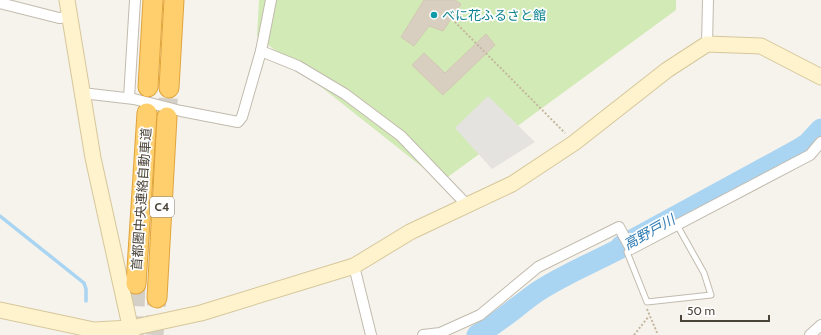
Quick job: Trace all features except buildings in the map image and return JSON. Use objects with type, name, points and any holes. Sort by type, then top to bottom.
[{"type":"highway","points":[[148,87],[153,0]]},
{"type":"highway","points":[[169,88],[174,0]]},
{"type":"highway","name":"首都圏中央連絡自動車道","points":[[136,284],[147,113]]},
{"type":"highway","name":"首都圏中央連絡自動車道","points":[[157,298],[167,117]]},
{"type":"street","points":[[67,0],[93,158],[131,331]]},
{"type":"street","points":[[129,98],[135,0]]},
{"type":"street","points":[[82,93],[129,98],[238,122],[242,116],[261,51],[271,0]]},
{"type":"street","points":[[707,44],[708,0]]},
{"type":"street","points":[[0,3],[59,18],[70,17]]},
{"type":"street","points":[[0,310],[94,330],[131,331],[201,314],[354,266],[410,232],[512,184],[574,143],[668,70],[707,44],[761,46],[821,77]]},
{"type":"street","points":[[261,51],[298,66],[351,98],[401,136],[468,206]]},
{"type":"street","points":[[423,335],[440,333],[480,315],[538,267],[619,227],[631,249],[810,155],[821,142]]},
{"type":"street","points":[[354,266],[371,335]]},
{"type":"street","points":[[810,335],[821,325]]},
{"type":"lane","points":[[631,249],[627,252],[647,302],[711,295],[704,274],[677,225]]},
{"type":"path","points":[[452,19],[574,143]]},
{"type":"path","points":[[634,335],[649,316]]},
{"type":"green space","points":[[259,0],[676,0],[676,10],[441,182],[257,36]]},
{"type":"shaded area","points":[[488,96],[535,142],[492,169],[455,128]]},
{"type":"waterway","name":"高野戸川","points":[[477,335],[547,286],[619,249],[621,246],[797,150],[808,143],[821,129]]},
{"type":"waterway","points":[[0,216],[84,283],[86,289],[86,301]]},
{"type":"tunnel","points":[[167,117],[169,88]]},
{"type":"tunnel","points":[[134,335],[136,284]]},
{"type":"tunnel","points":[[154,335],[157,298]]},
{"type":"place","name":"べに花ふるさと館","points":[[434,15]]}]
